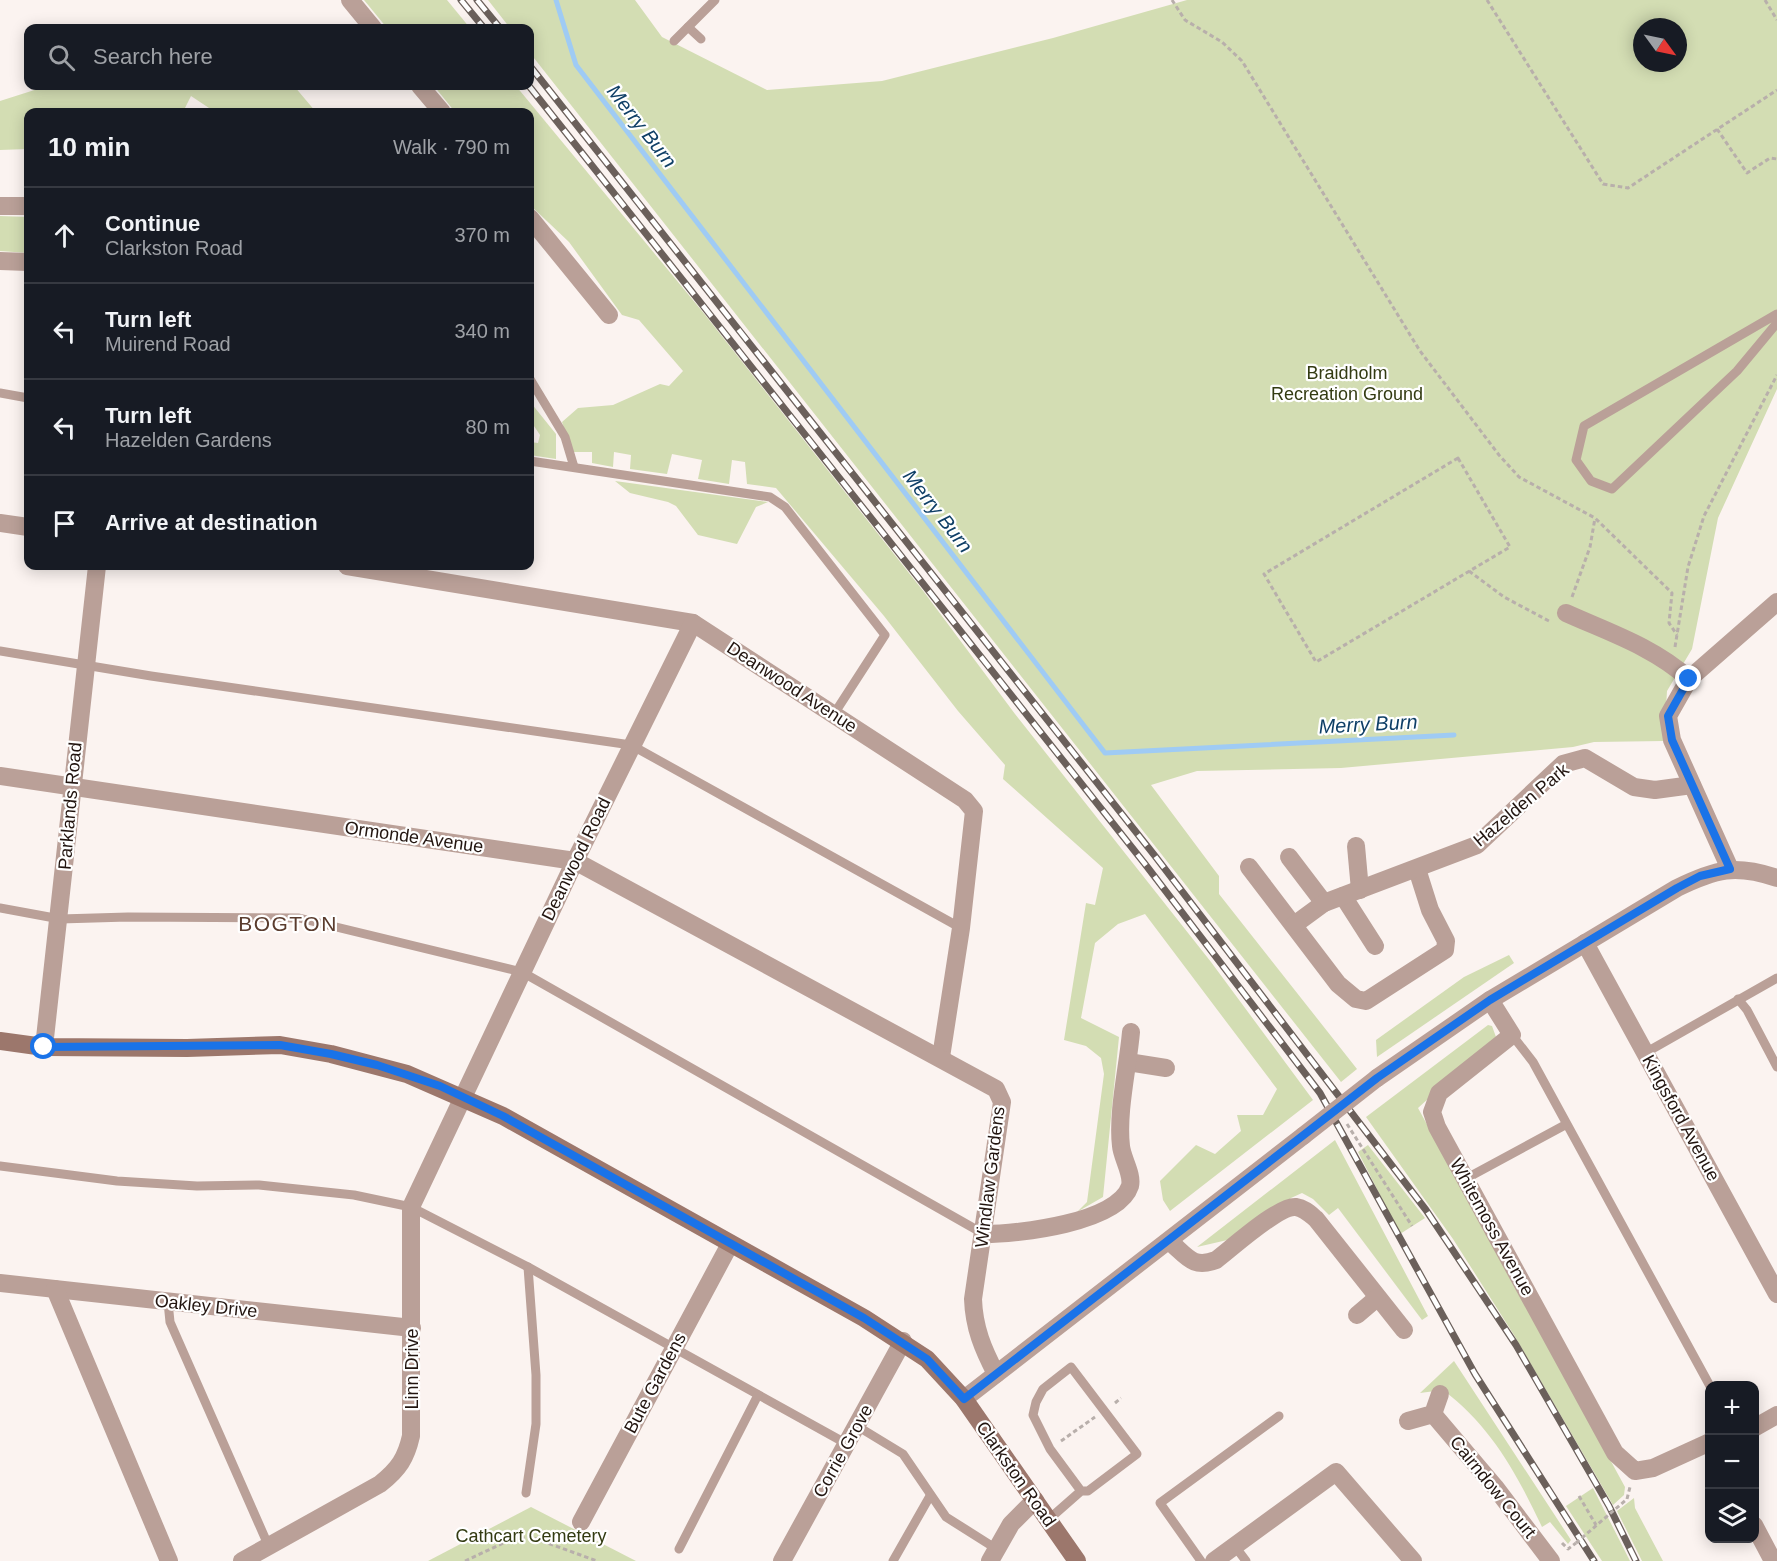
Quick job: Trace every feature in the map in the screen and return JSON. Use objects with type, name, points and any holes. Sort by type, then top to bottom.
[{"type":"main road","name":"Clarkston Road","points":[[0,1041],[44,1047],[280,1045],[377,1065],[440,1086],[503,1116],[903,1341],[927,1359],[964,1399],[1077,1561]]},
{"type":"street","points":[[350,0],[370,24]]},
{"type":"street","points":[[423,90],[439,108]]},
{"type":"street","points":[[0,206],[24,206]]},
{"type":"street","points":[[534,223],[609,315]]},
{"type":"street","points":[[0,261],[24,262]]},
{"type":"street","points":[[0,522],[24,526]]},
{"type":"street","name":"Parklands Road","points":[[44,1047],[60,919],[71,786],[96,570]]},
{"type":"street","name":"Deanwood Avenue","points":[[394,570],[693,623],[965,800],[974,811],[961,928],[941,1057]]},
{"type":"street","points":[[1730,869],[1672,740],[1668,716],[1689,679],[1776,604]]},
{"type":"street","points":[[1558,617],[1617,635],[1673,664],[1689,679]]},
{"type":"street","name":"Deanwood Road","points":[[463,1097],[631,745],[693,623]]},
{"type":"street","name":"Hazelden Park","points":[[1294,925],[1324,903],[1477,845],[1563,764],[1584,758],[1634,787],[1655,790],[1692,785]]},
{"type":"street","name":"Ormonde Avenue","points":[[0,776],[575,861],[801,982]]},
{"type":"street","points":[[1356,846],[1351,893],[1375,946]]},
{"type":"street","points":[[1289,857],[1324,903]]},
{"type":"street","points":[[1249,867],[1338,984],[1356,999],[1366,1001],[1445,950],[1446,941],[1430,910],[1417,869]]},
{"type":"street","points":[[964,1399],[1377,1078],[1490,1000],[1700,876],[1730,869],[1743,869],[1777,878]]},
{"type":"street","name":"Kingsford Avenue","points":[[1585,943],[1777,1294]]},
{"type":"street","name":"Windlaw Gardens","points":[[801,982],[996,1089],[1002,1102],[974,1299],[974,1321],[981,1346],[996,1374]]},
{"type":"street","points":[[1490,1000],[1512,1035]]},
{"type":"street","points":[[984,1234],[1006,1234],[1091,1217],[1110,1209],[1125,1193],[1130,1185],[1130,1178],[1121,1146],[1120,1126],[1131,1032]]},
{"type":"street","name":"Whitemoss Avenue","points":[[1512,1035],[1439,1093],[1432,1112],[1437,1127],[1467,1178],[1615,1453],[1635,1471],[1653,1468],[1705,1444]]},
{"type":"street","points":[[1128,1062],[1166,1068]]},
{"type":"street","name":"Linn Drive","points":[[242,1561],[380,1484],[399,1469],[408,1453],[411,1436],[411,1206],[463,1097]]},
{"type":"street","points":[[1169,1241],[1195,1264],[1205,1264],[1216,1260],[1281,1211],[1294,1206],[1304,1209],[1316,1219],[1404,1330]]},
{"type":"street","name":"Bute Gardens","points":[[581,1522],[730,1245]]},
{"type":"street","name":"Oakley Drive","points":[[0,1282],[412,1328]]},
{"type":"street","points":[[55,1289],[170,1561]]},
{"type":"street","points":[[1357,1315],[1377,1298]]},
{"type":"street","name":"Corrie Grove","points":[[782,1561],[903,1341]]},
{"type":"street","points":[[1408,1421],[1433,1414],[1440,1394]]},
{"type":"street","name":"Cairndow Court","points":[[1433,1414],[1496,1487],[1551,1561]]},
{"type":"street","points":[[1759,1426],[1777,1415]]},
{"type":"street","points":[[1214,1561],[1336,1472],[1413,1561]]},
{"type":"street","points":[[993,1555],[1011,1524],[1035,1500]]},
{"type":"street","points":[[1759,1533],[1773,1561]]},
{"type":"lane","points":[[674,41],[715,0]]},
{"type":"lane","points":[[688,27],[701,39]]},
{"type":"lane","points":[[1777,314],[1584,426],[1576,460],[1591,481],[1612,489],[1737,371],[1777,323]]},
{"type":"lane","points":[[534,387],[565,437],[574,467]]},
{"type":"lane","points":[[0,393],[24,397]]},
{"type":"lane","points":[[534,462],[770,496],[785,507],[885,635],[834,714]]},
{"type":"lane","points":[[0,651],[151,676],[631,745],[961,928]]},
{"type":"lane","points":[[0,908],[60,919],[299,918],[522,972],[984,1234]]},
{"type":"lane","points":[[1646,1053],[1777,978]]},
{"type":"lane","points":[[1738,999],[1747,1010],[1777,1067]]},
{"type":"lane","points":[[1512,1035],[1533,1062],[1565,1125],[1707,1381]]},
{"type":"lane","points":[[1467,1178],[1565,1125]]},
{"type":"lane","points":[[0,1166],[117,1181],[197,1186],[259,1185],[354,1196],[411,1206],[528,1267],[847,1444]]},
{"type":"lane","points":[[526,1493],[536,1424],[536,1375],[528,1267]]},
{"type":"lane","points":[[168,1302],[170,1322],[269,1547]]},
{"type":"lane","points":[[1048,1520],[1081,1491],[1088,1491],[1137,1454],[1071,1367],[1043,1389],[1035,1402],[1033,1415],[1050,1449],[1081,1491]]},
{"type":"lane","points":[[679,1549],[758,1395]]},
{"type":"lane","points":[[1201,1561],[1160,1503],[1279,1416]]},
{"type":"lane","points":[[857,1426],[903,1454],[946,1517],[993,1555]]},
{"type":"lane","points":[[893,1561],[930,1496]]},
{"type":"lane","points":[[1234,1545],[1246,1561]]},
{"type":"path","points":[[1172,0],[1185,20],[1222,42],[1242,61],[1420,351],[1499,455],[1519,477],[1595,518],[1672,593],[1669,623],[1677,635]]},
{"type":"path","points":[[1487,0],[1603,184],[1628,188],[1777,90]]},
{"type":"path","points":[[1765,0],[1777,20]]},
{"type":"path","points":[[1717,129],[1747,173],[1770,158],[1777,159]]},
{"type":"path","points":[[1673,664],[1688,567],[1704,516],[1777,375]]},
{"type":"path","points":[[1458,458],[1510,547],[1469,571],[1316,662],[1264,574],[1458,458]]},
{"type":"path","points":[[1469,571],[1504,597],[1558,617],[1590,547],[1595,518]]},
{"type":"path","points":[[1338,1109],[1412,1226]]},
{"type":"path","points":[[1050,1449],[1121,1398]]},
{"type":"path","points":[[1579,1496],[1596,1525]]},
{"type":"path","points":[[1576,1543],[1627,1499]]},
{"type":"path","points":[[465,1561],[512,1539],[531,1537],[597,1561]]},
{"type":"green space","points":[[364,0],[447,0],[467,24],[384,24]]},
{"type":"green space","name":"Braidholm Recreation Ground","points":[[488,0],[635,0],[662,37],[767,90],[882,81],[1053,38],[1187,0],[1777,0],[1777,389],[1718,518],[1692,649],[1667,691],[1664,741],[1594,742],[1573,747],[1341,768],[1197,771],[1151,785],[1219,876],[1219,894],[1357,1069],[1341,1082],[534,58],[534,24],[507,24]]},
{"type":"green space","points":[[34,90],[297,90],[313,108],[209,108],[191,96],[185,108],[24,108],[24,149],[0,150],[0,101]]},
{"type":"green space","points":[[437,90],[519,90],[702,311],[924,592],[1015,714],[1211,962],[1313,1100],[1170,1211],[1163,1200],[1160,1181],[1196,1145],[1215,1154],[1241,1131],[1237,1115],[1263,1115],[1277,1089],[1145,914],[1118,924],[1095,943],[1081,1018],[1119,1037],[1103,1197],[1077,1212],[1087,1202],[1104,1074],[1101,1058],[1086,1046],[1064,1040],[1086,903],[1095,905],[1103,868],[1003,779],[1005,765],[958,711],[884,616],[776,488],[747,484],[745,462],[732,460],[729,484],[698,479],[702,460],[672,454],[667,474],[630,469],[631,455],[614,452],[613,467],[592,463],[592,452],[572,452],[562,422],[578,408],[613,405],[660,384],[669,386],[683,371],[639,320],[622,315],[569,242],[534,209],[534,108],[452,108]]},
{"type":"green space","points":[[0,216],[24,217],[24,253],[0,251]]},
{"type":"green space","points":[[534,407],[556,434],[556,459],[534,456],[534,442],[538,443],[540,435],[534,426]]},
{"type":"green space","points":[[615,481],[768,502],[756,507],[737,544],[698,535],[676,506],[630,493]]},
{"type":"green space","points":[[1509,955],[1514,963],[1377,1057],[1376,1040],[1464,977]]},
{"type":"green space","points":[[1488,1025],[1492,1026],[1496,1037],[1418,1108],[1625,1487],[1624,1495],[1613,1505],[1514,1335],[1453,1239],[1366,1117]]},
{"type":"green space","points":[[1335,1140],[1428,1316],[1422,1320],[1338,1208],[1329,1215],[1313,1199],[1302,1193],[1291,1198],[1236,1238],[1197,1247]]},
{"type":"green space","points":[[1368,1145],[1425,1218],[1400,1234],[1358,1152]]},
{"type":"green space","points":[[1454,1361],[1571,1540],[1568,1544],[1550,1522],[1542,1527],[1523,1488],[1501,1452],[1475,1419],[1443,1390],[1420,1393]]},
{"type":"green space","points":[[1593,1488],[1630,1561],[1602,1561],[1566,1506]]},
{"type":"green space","points":[[1634,1498],[1635,1508],[1663,1561],[1642,1561],[1617,1511]]},
{"type":"green space","name":"Cathcart Cemetery","points":[[531,1507],[636,1561],[428,1561]]},
{"type":"waterway","name":"Merry Burn","points":[[556,0],[576,65],[1105,753],[1454,735]]},
{"type":"railway","points":[[461,0],[481,24]]},
{"type":"railway","points":[[477,0],[497,24]]},
{"type":"railway","points":[[534,71],[1155,856],[1426,1210],[1516,1345],[1609,1506],[1636,1561]]},
{"type":"railway","points":[[532,90],[1145,864],[1320,1093],[1475,1374],[1594,1561]]},
{"type":"district","name":"BOGTON","points":[[288,924]]},
{"type":"route","points":[[44,1047],[187,1048],[244,1044],[280,1045],[377,1065],[440,1086],[503,1116],[903,1341],[927,1359],[964,1399],[1377,1078],[1490,1000],[1677,888],[1700,876],[1730,869],[1672,740],[1668,716],[1689,679]]}]
